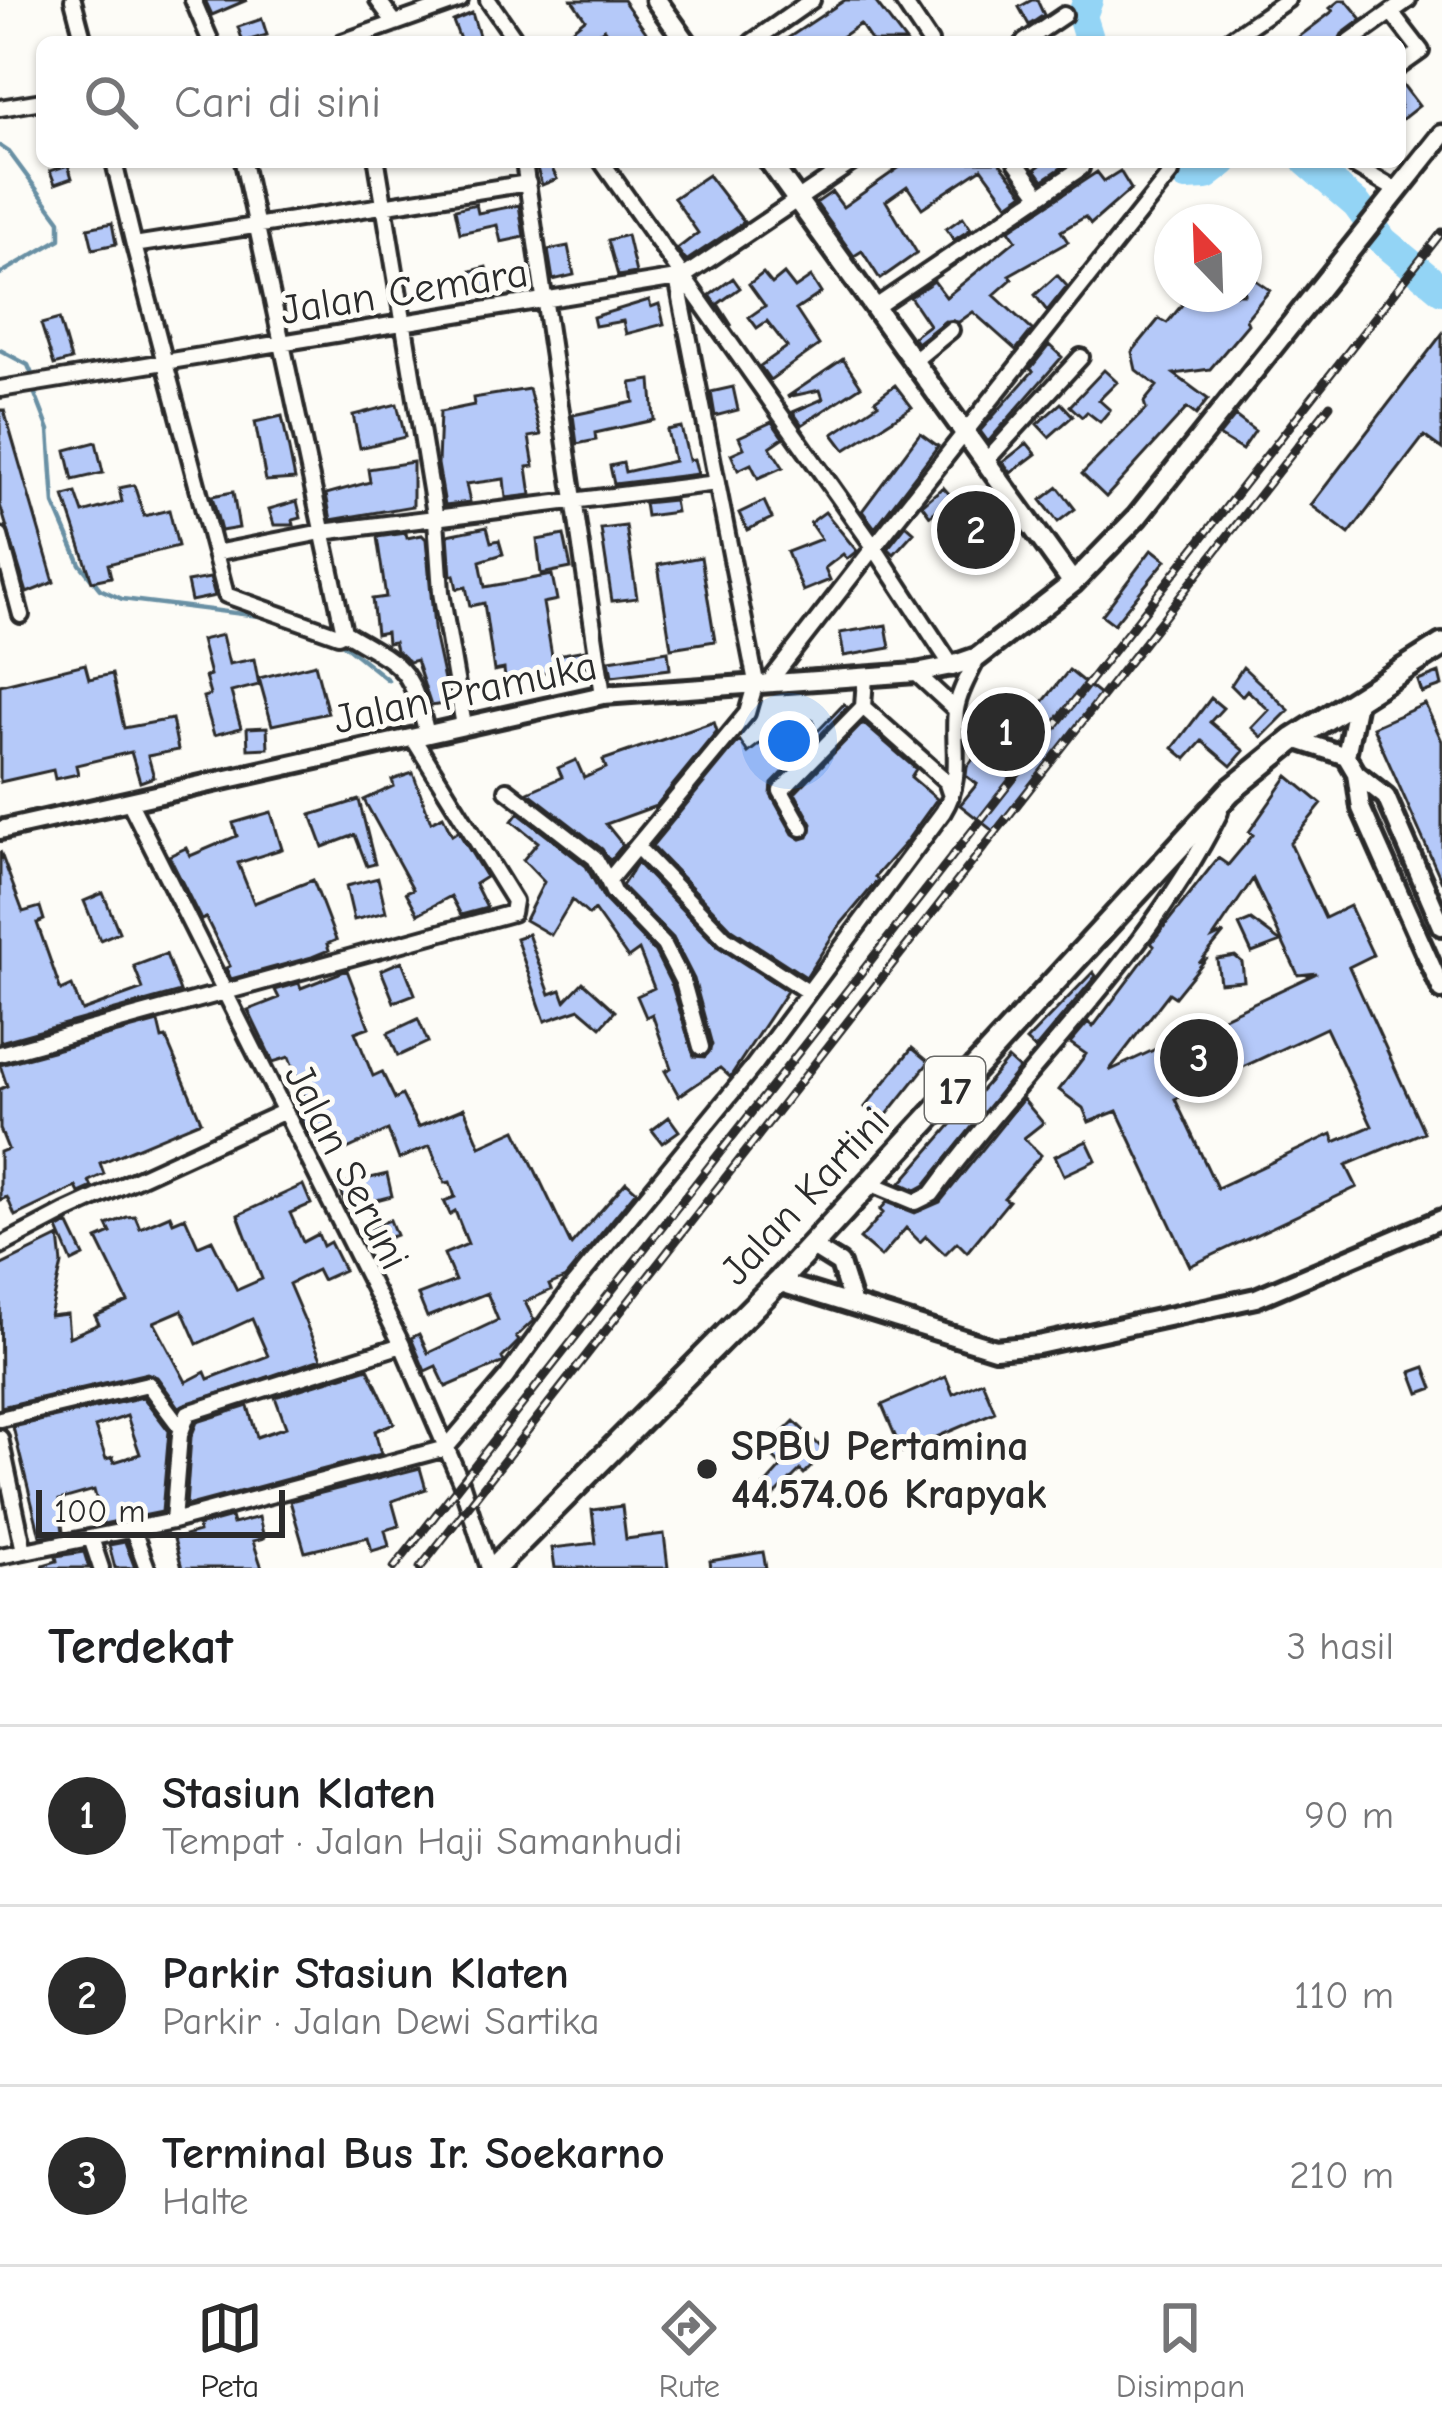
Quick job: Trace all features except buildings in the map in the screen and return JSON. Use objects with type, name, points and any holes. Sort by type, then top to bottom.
[{"type":"highway","name":"Jalan Kartini","points":[[492,1568],[778,1282],[1230,791],[1294,739],[1442,645]]},
{"type":"main road","points":[[656,0],[682,36]]},
{"type":"main road","points":[[952,666],[978,657],[1073,583],[1137,517],[1442,135]]},
{"type":"main road","points":[[774,168],[1073,583]]},
{"type":"street","points":[[73,0],[82,36]]},
{"type":"street","points":[[194,0],[209,36]]},
{"type":"street","points":[[378,0],[394,23]]},
{"type":"street","points":[[361,36],[439,3],[460,0]]},
{"type":"street","points":[[488,0],[510,36]]},
{"type":"street","points":[[761,36],[812,0]]},
{"type":"street","points":[[902,0],[926,36]]},
{"type":"street","points":[[1235,36],[1287,0]]},
{"type":"street","points":[[1357,36],[1408,0]]},
{"type":"street","points":[[1391,12],[1420,50],[1406,61]]},
{"type":"street","points":[[1033,36],[1064,15]]},
{"type":"street","points":[[0,108],[36,102]]},
{"type":"street","points":[[115,168],[226,595],[338,634],[344,632]]},
{"type":"street","points":[[0,1054],[507,916],[515,910],[420,736],[407,674],[394,661],[344,632],[243,168]]},
{"type":"street","points":[[378,168],[436,520],[441,592],[464,726]]},
{"type":"street","points":[[525,168],[603,695]]},
{"type":"street","points":[[606,168],[874,547],[952,666]]},
{"type":"street","name":"Jalan Cemara","points":[[0,389],[680,278],[844,168]]},
{"type":"street","points":[[1020,168],[1040,195]]},
{"type":"street","points":[[874,308],[1081,168]]},
{"type":"street","points":[[1358,168],[1396,190]]},
{"type":"street","points":[[608,881],[748,712],[763,681],[1171,173]]},
{"type":"street","points":[[134,245],[528,183]]},
{"type":"street","points":[[680,278],[717,483],[763,681]]},
{"type":"street","points":[[912,362],[951,330]]},
{"type":"street","points":[[984,463],[1081,357]]},
{"type":"street","points":[[214,553],[322,532],[717,483]]},
{"type":"street","points":[[0,536],[21,615]]},
{"type":"street","points":[[0,1556],[173,1521],[446,1448],[752,1069],[952,798],[958,763],[956,710],[978,657]]},
{"type":"street","name":"Jalan Pramuka","points":[[0,830],[603,695],[916,673],[952,666]]},
{"type":"street","points":[[916,673],[956,710]]},
{"type":"street","points":[[802,828],[782,791],[863,706],[865,676]]},
{"type":"street","points":[[1358,697],[1346,755],[1356,773],[1361,808],[1442,990]]},
{"type":"street","points":[[863,706],[946,782],[952,798]]},
{"type":"street","points":[[1294,739],[1346,755]]},
{"type":"street","points":[[1356,773],[1386,797],[1442,926]]},
{"type":"street","points":[[507,790],[595,858],[613,892],[664,945],[683,982],[701,1047]]},
{"type":"street","points":[[870,1183],[916,1202],[932,1194],[1124,957],[1198,856],[1230,791]]},
{"type":"street","points":[[1361,808],[1386,797]]},
{"type":"street","name":"Jalan Seruni","points":[[129,801],[402,1346],[492,1568]]},
{"type":"street","points":[[638,848],[725,938],[808,992]]},
{"type":"street","points":[[0,1246],[283,1112]]},
{"type":"street","points":[[778,1282],[995,1349],[1038,1345],[1256,1298],[1442,1219]]},
{"type":"street","points":[[812,1246],[839,1264],[852,1302]]},
{"type":"street","points":[[173,1521],[184,1416],[194,1409],[402,1346]]},
{"type":"street","points":[[0,1419],[148,1384],[181,1428]]},
{"type":"street","points":[[0,1438],[24,1551]]},
{"type":"street","points":[[133,1530],[147,1568]]},
{"type":"street","points":[[91,1538],[101,1568]]},
{"type":"waterway","points":[[1088,0],[1082,16],[1088,36]]},
{"type":"waterway","points":[[0,146],[60,221],[60,239],[0,274]]},
{"type":"waterway","points":[[1177,168],[1186,176],[1206,175],[1215,168]]},
{"type":"waterway","points":[[1314,168],[1357,205],[1383,241],[1442,290]]},
{"type":"waterway","points":[[0,350],[28,365],[34,379],[49,430],[54,504],[80,564],[100,589],[122,599],[275,618]]},
{"type":"waterway","points":[[337,639],[388,680]]},
{"type":"railway","points":[[394,1568],[1442,232]]},
{"type":"railway","points":[[420,1568],[1330,405]]},
{"type":"place","name":"Parkir Stasiun Klaten","points":[[976,530]]},
{"type":"place","name":"Stasiun Klaten","points":[[1006,732]]},
{"type":"place","name":"Terminal Bus Ir. Soekarno","points":[[1199,1058]]},
{"type":"place","name":"SPBU Pertamina 44.574.06 Krapyak","points":[[707,1469]]}]
